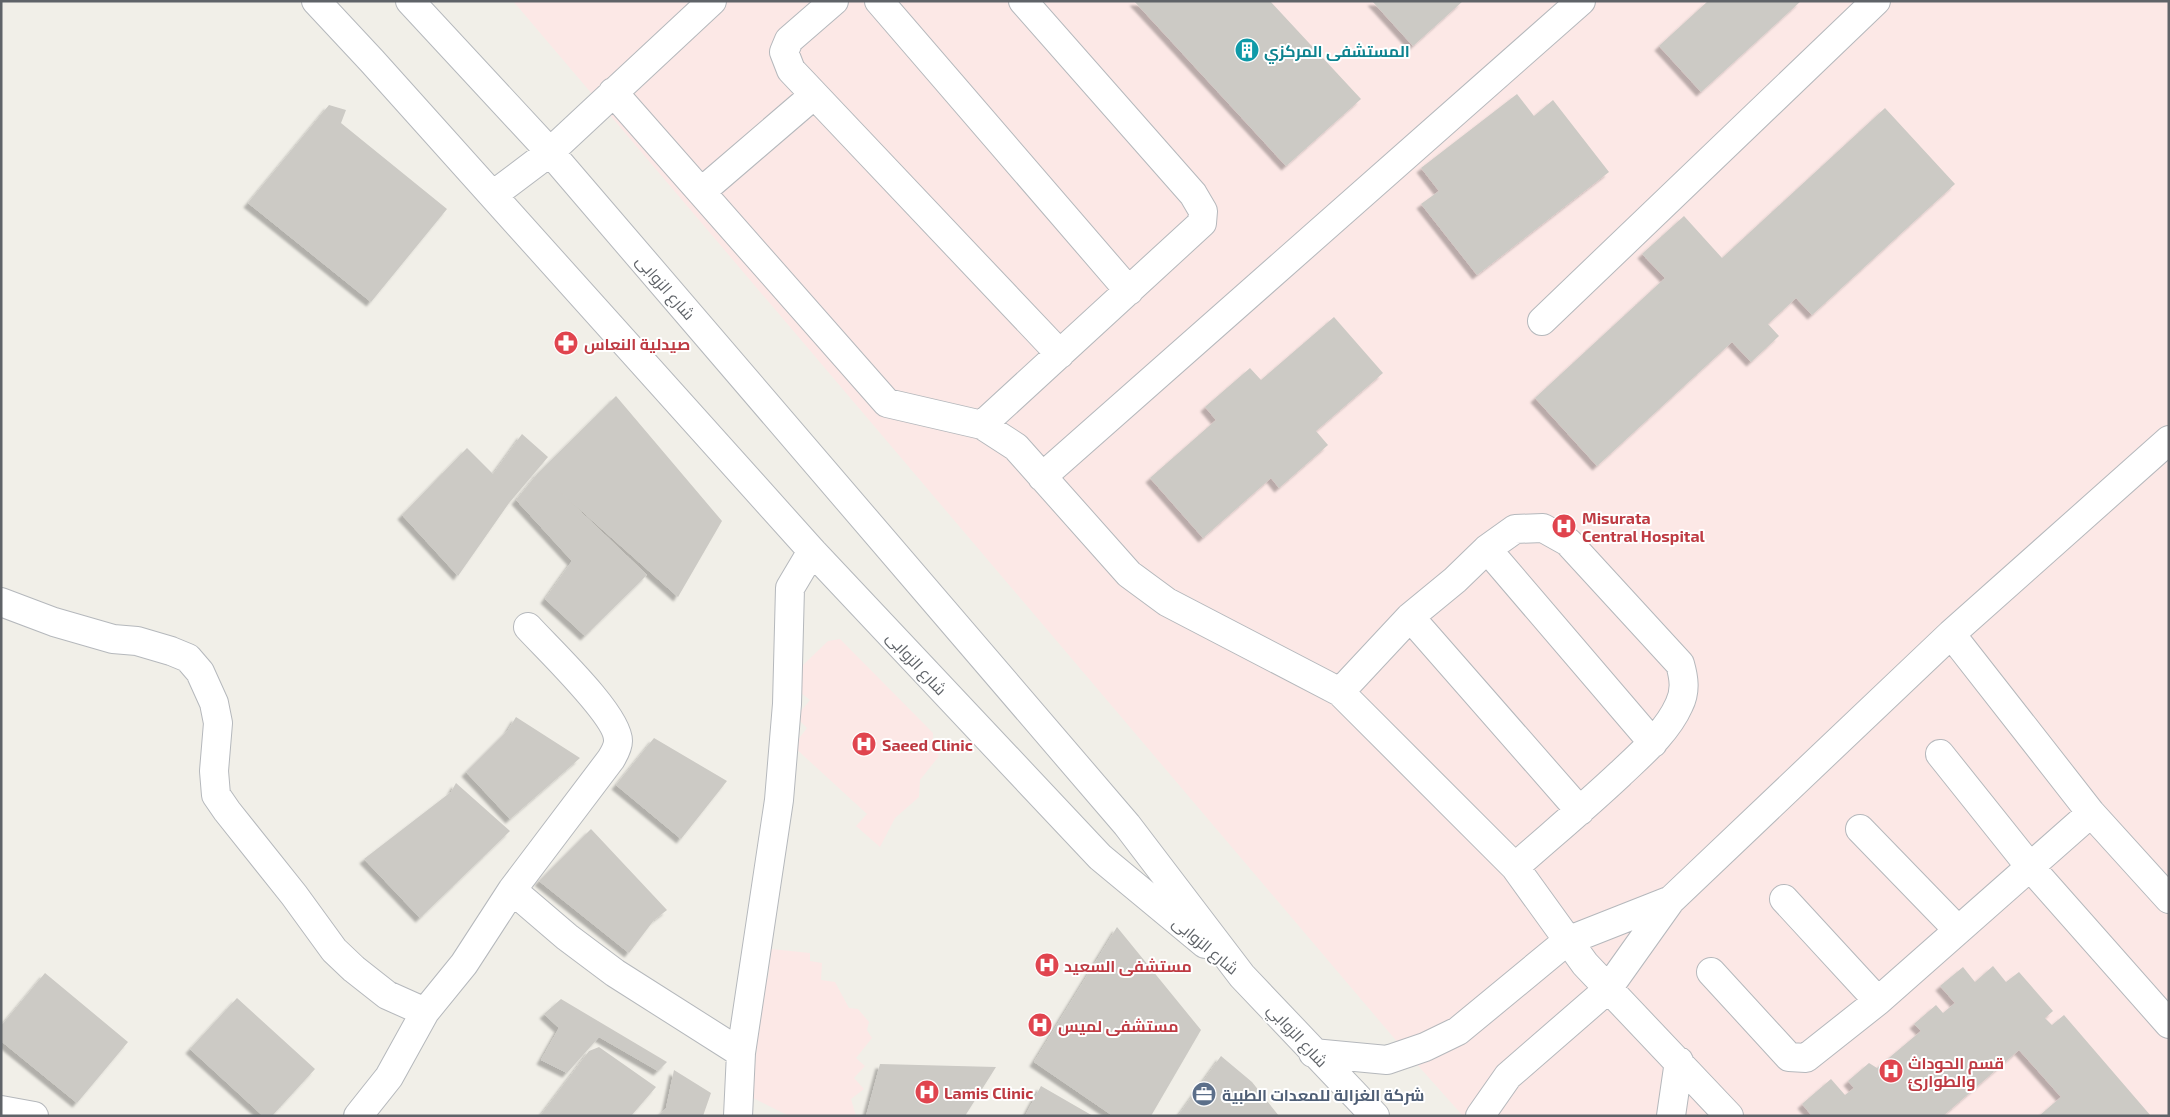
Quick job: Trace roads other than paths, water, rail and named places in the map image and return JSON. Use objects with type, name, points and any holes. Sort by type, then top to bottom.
[{"type":"street","name":"شارع الزوابى","points":[[316,1],[493,195],[812,551],[1100,857],[1242,976]]},
{"type":"street","name":"شارع الزوابى","points":[[410,1],[550,152],[1127,825],[1242,976]]},
{"type":"street","points":[[493,195],[550,152],[712,1]]},
{"type":"street","points":[[834,1],[789,40],[784,52],[791,70],[1060,354]]},
{"type":"street","points":[[879,1],[1129,290]]},
{"type":"street","points":[[982,425],[1202,223],[1203,211],[1193,194],[1023,1]]},
{"type":"street","points":[[1042,477],[1581,1]]},
{"type":"street","points":[[1542,321],[1876,1]]},
{"type":"street","points":[[614,92],[887,403],[982,425],[1016,447],[1129,574],[1167,602],[1340,692],[1515,867],[1567,941],[1608,990],[1679,1061],[1729,1116]]},
{"type":"street","points":[[701,192],[814,95]]},
{"type":"street","points":[[1480,1116],[1508,1076],[1608,990],[1671,900],[1951,634],[2169,440]]},
{"type":"street","points":[[1340,692],[1410,618],[1455,580],[1486,549],[1515,529],[1543,528],[1554,532],[1568,542],[1680,664],[1684,678],[1684,690],[1679,706],[1653,743],[1580,811],[1515,867]]},
{"type":"street","points":[[1486,549],[1653,743]]},
{"type":"street","points":[[738,1116],[741,1053],[778,800],[787,704],[790,588],[812,551]]},
{"type":"street","points":[[1,602],[54,622],[113,639],[137,641],[188,658],[200,672],[214,703],[218,723],[214,771],[216,795],[334,950],[354,969],[387,995],[425,1012]]},
{"type":"street","points":[[1410,618],[1580,811]]},
{"type":"street","points":[[358,1116],[389,1077],[425,1012],[464,964],[512,890],[612,759],[618,742],[616,731],[603,708],[528,627]]},
{"type":"street","points":[[1951,634],[2091,812],[2169,899]]},
{"type":"street","points":[[1940,754],[2031,868],[2169,1024]]},
{"type":"street","points":[[1711,972],[1789,1057],[1806,1058],[1878,1000],[1957,929],[2031,868],[2091,812]]},
{"type":"street","points":[[1860,828],[1957,929]]},
{"type":"street","points":[[512,890],[567,937],[616,973],[741,1053]]},
{"type":"street","points":[[1314,1053],[1387,1060],[1425,1047],[1458,1031],[1567,941],[1671,900]]},
{"type":"street","points":[[1784,900],[1878,1000]]},
{"type":"street","name":"شارع الزوابي","points":[[1242,976],[1375,1116]]},
{"type":"street","points":[[1671,1116],[1679,1061]]},
{"type":"street","points":[[1,1110],[34,1116]]},
{"type":"place","name":"المستشفى المركزي","points":[[1247,50]]},
{"type":"place","name":"صيدلية النعاس","points":[[566,343]]},
{"type":"place","name":"Misurata Central Hospital","points":[[1564,526]]},
{"type":"place","name":"Saeed Clinic","points":[[864,744]]},
{"type":"place","name":"مستشفى السعيد","points":[[1047,965]]},
{"type":"place","name":"مستشفى لميس","points":[[1040,1025]]},
{"type":"place","name":"قسم الحوداث والطوارئ","points":[[1891,1071]]},
{"type":"place","name":"Lamis Clinic","points":[[927,1092]]},
{"type":"place","name":"شركة الغزالة للمعدات الطبية","points":[[1204,1094]]}]
